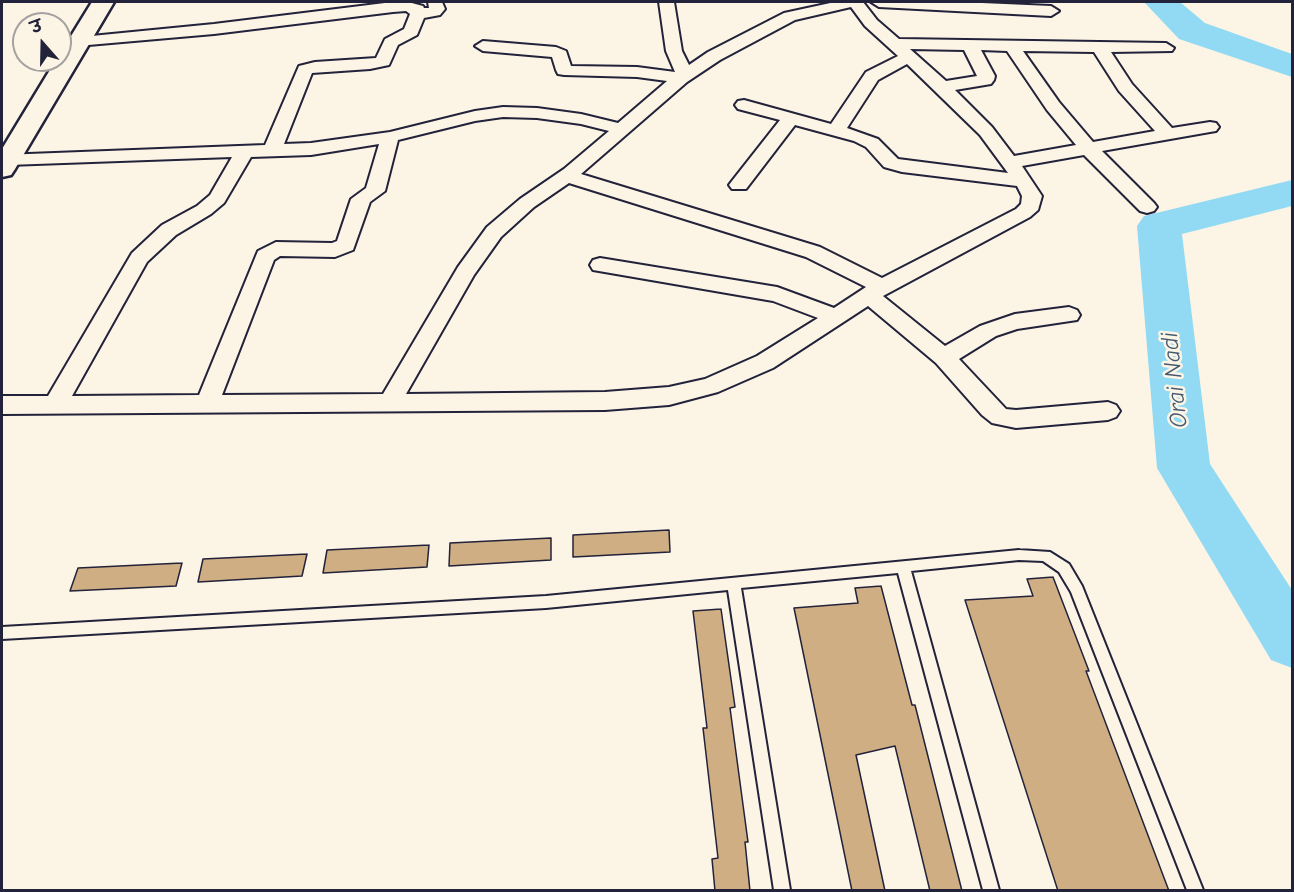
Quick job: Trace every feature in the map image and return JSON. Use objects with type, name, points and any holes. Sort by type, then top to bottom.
[{"type":"street","points":[[4,164],[77,41],[103,2]]},
{"type":"street","points":[[282,20],[286,2]]},
{"type":"street","points":[[418,14],[434,12],[437,9],[435,2]]},
{"type":"street","points":[[666,2],[674,51],[683,76]]},
{"type":"street","points":[[2,405],[605,401],[669,396],[710,386],[765,362],[876,291],[1023,213],[1032,206],[1032,196],[1024,181],[986,130],[871,23],[854,2],[790,16],[714,56],[683,76],[567,176],[527,203],[494,232],[465,272],[390,402]]},
{"type":"street","points":[[879,2],[1051,11]]},
{"type":"street","points":[[77,41],[407,6],[417,9],[418,14],[408,35],[391,42],[383,61],[304,70],[272,151]]},
{"type":"street","points":[[942,87],[985,80],[987,76],[969,44]]},
{"type":"street","points":[[836,130],[872,76],[901,50],[969,44],[1166,48]]},
{"type":"street","points":[[1011,45],[1035,83],[1088,148],[1147,207]]},
{"type":"street","points":[[483,46],[556,52],[560,55],[564,70],[683,76]]},
{"type":"street","points":[[1100,48],[1125,87],[1167,134]]},
{"type":"street","points":[[744,105],[836,130],[872,143],[885,158],[902,166],[1024,181]]},
{"type":"street","points":[[4,164],[311,149],[390,137],[475,116],[503,112],[537,113],[581,119],[622,129]]},
{"type":"street","points":[[739,185],[790,119]]},
{"type":"street","points":[[1010,162],[1210,127]]},
{"type":"street","points":[[207,403],[265,256],[276,249],[335,250],[346,244],[362,199],[375,190],[390,137]]},
{"type":"street","points":[[55,405],[139,258],[169,230],[204,210],[217,199],[245,151]]},
{"type":"street","points":[[567,176],[813,252],[851,269],[944,357],[974,388],[990,409],[1000,417],[1016,419],[1108,411]]},
{"type":"street","points":[[600,265],[777,294],[836,317]]},
{"type":"street","points":[[944,357],[988,331],[1015,322],[1069,315]]},
{"type":"lane","points":[[2,633],[546,602],[1019,555],[1045,556],[1064,568],[1077,591],[1196,891]]},
{"type":"lane","points":[[903,566],[991,891]]},
{"type":"lane","points":[[734,583],[782,891]]},
{"type":"building","points":[[669,530],[670,552],[573,557],[573,535]]},
{"type":"building","points":[[551,538],[551,560],[449,566],[450,543]]},
{"type":"building","points":[[429,545],[427,567],[323,573],[327,550]]},
{"type":"building","points":[[307,554],[302,576],[198,582],[203,559]]},
{"type":"building","points":[[182,563],[176,586],[70,591],[78,568]]},
{"type":"building","points":[[1053,577],[1169,891],[1058,891],[965,600],[1033,596],[1027,579]]},
{"type":"building","points":[[881,586],[912,705],[915,705],[962,891],[930,891],[895,746],[856,755],[885,891],[852,891],[794,608],[858,603],[855,588]]},
{"type":"building","points":[[721,609],[735,707],[730,708],[748,842],[745,842],[750,891],[715,891],[712,859],[718,858],[703,728],[707,728],[693,611]]},
{"type":"waterway","name":"Orai Nadi","points":[[1161,2],[1192,31],[1292,66]]},
{"type":"waterway","name":"Orai Nadi","points":[[1292,193],[1159,226],[1184,468],[1292,641]]}]
